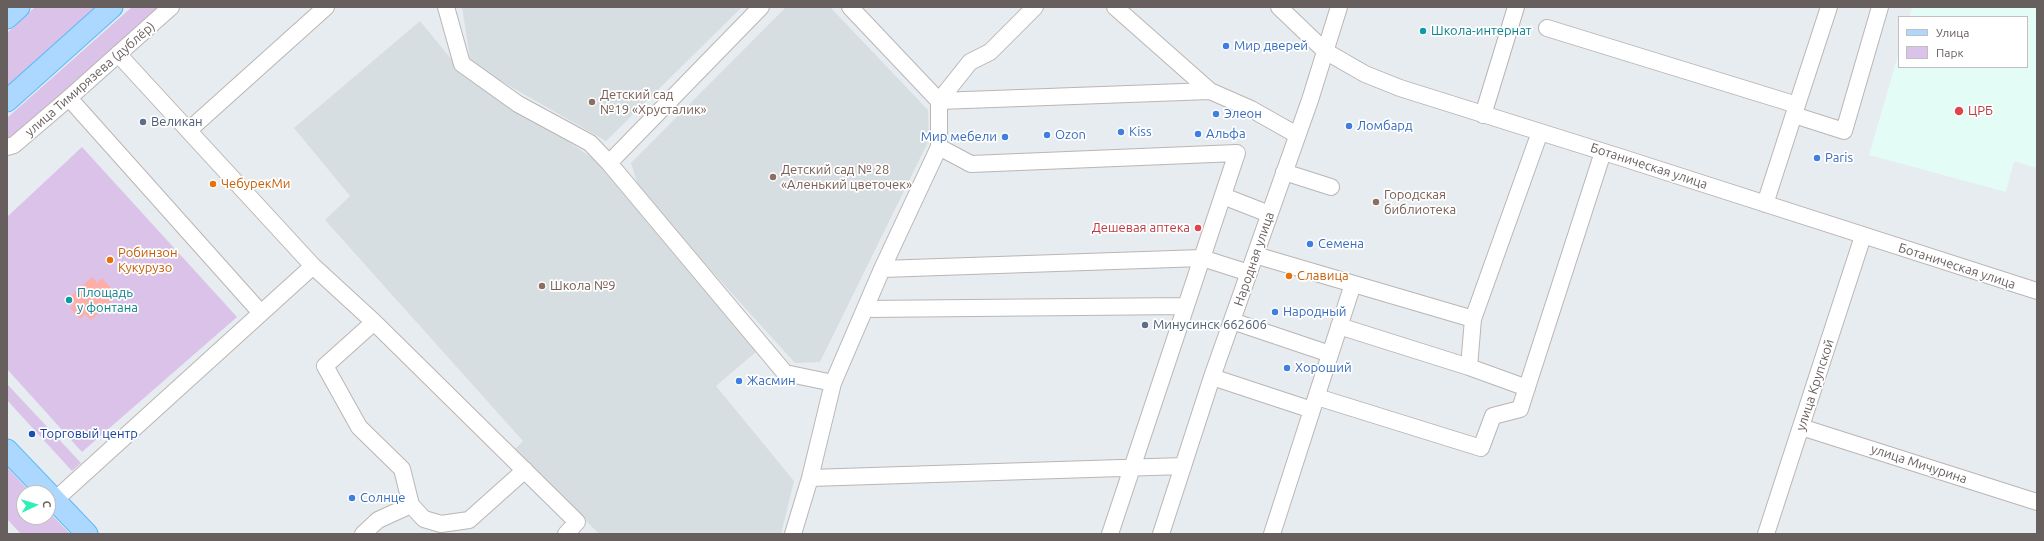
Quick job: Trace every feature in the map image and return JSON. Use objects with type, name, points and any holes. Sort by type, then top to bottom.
[{"type":"main road","points":[[7,18],[19,7]]},
{"type":"main road","points":[[7,101],[112,7]]},
{"type":"main road","points":[[7,450],[40,485]]},
{"type":"main road","points":[[56,501],[87,534]]},
{"type":"street","name":"улица Тимирязева (дублёр)","points":[[7,147],[14,145],[70,98],[170,7]]},
{"type":"street","points":[[190,130],[326,7]]},
{"type":"street","points":[[446,7],[462,64],[518,104],[590,143],[609,163],[785,373],[833,383]]},
{"type":"street","points":[[609,163],[761,7]]},
{"type":"street","points":[[793,534],[810,478],[833,383],[882,269],[940,147],[938,101],[850,7]]},
{"type":"street","points":[[938,101],[970,62],[990,52],[1035,7]]},
{"type":"street","points":[[1115,7],[1210,91],[1251,109],[1297,135]]},
{"type":"street","name":"Ботаническая улица","points":[[1279,7],[1325,51],[1365,74],[1400,88],[2037,291]]},
{"type":"street","name":"Народная улица","points":[[1160,534],[1212,377],[1297,135],[1339,7]]},
{"type":"street","points":[[1483,115],[1516,7]]},
{"type":"street","points":[[1765,204],[1829,7]]},
{"type":"street","points":[[1547,28],[1795,110],[1844,131],[1880,7]]},
{"type":"street","points":[[118,54],[190,130],[313,266],[374,322],[578,522],[566,534]]},
{"type":"street","points":[[938,101],[1210,91]]},
{"type":"street","points":[[70,98],[261,313]]},
{"type":"street","points":[[1469,367],[1473,319],[1540,132]]},
{"type":"street","points":[[940,147],[971,164],[1237,153],[1224,196],[1110,534]]},
{"type":"street","points":[[1212,377],[1481,448],[1493,416],[1520,409],[1603,152]]},
{"type":"street","points":[[1284,172],[1331,187]]},
{"type":"street","points":[[1224,196],[1269,214]]},
{"type":"street","name":"улица Крупской","points":[[1766,534],[1863,236]]},
{"type":"street","points":[[1255,255],[1473,319]]},
{"type":"street","points":[[882,269],[1202,258],[1249,273]]},
{"type":"street","points":[[56,490],[261,313],[313,266]]},
{"type":"street","points":[[1272,534],[1353,284]]},
{"type":"street","points":[[865,308],[1186,306]]},
{"type":"street","points":[[1232,321],[1330,354]]},
{"type":"street","points":[[374,322],[325,366],[359,427],[402,469],[411,505],[424,519],[441,524],[469,520],[525,470]]},
{"type":"street","points":[[1340,326],[1469,367],[1527,388]]},
{"type":"street","name":"улица Мичурина","points":[[1802,426],[2037,502]]},
{"type":"street","points":[[810,478],[1183,466]]},
{"type":"street","points":[[363,534],[378,520],[411,505]]},
{"type":"shaded area","name":"Детский сад №19 «Хрусталик»","points":[[462,7],[742,7],[606,141],[471,64]]},
{"type":"shaded area","name":"Детский сад № 28 «Аленький цветочек»","points":[[786,7],[830,7],[928,110],[929,140],[820,362],[795,363],[640,192],[631,163]]},
{"type":"shaded area","name":"ЦРБ","points":[[1912,7],[2037,7],[2037,168],[2014,161],[2006,192],[1869,155],[1898,55],[1898,68],[2028,68],[2028,16],[1909,16]]},
{"type":"shaded area","name":"Школа №9","points":[[420,21],[457,66],[594,159],[756,352],[716,386],[794,481],[781,534],[599,534],[515,449],[523,441],[325,220],[350,196],[294,128]]},
{"type":"shaded area","points":[[92,277],[97,283],[102,278],[112,289],[107,294],[113,300],[91,320],[85,314],[80,319],[70,308],[75,303],[70,297]]},
{"type":"green space","points":[[35,7],[102,7],[7,93],[7,33]]},
{"type":"green space","points":[[132,7],[163,7],[7,142],[7,118]]},
{"type":"green space","points":[[82,147],[237,317],[82,452],[7,369],[7,217]]},
{"type":"green space","points":[[7,384],[81,463],[72,471],[7,400]]},
{"type":"green space","points":[[7,467],[24,485],[16,485],[16,525],[56,525],[56,519],[70,534],[21,534],[7,519]]},
{"type":"place","name":"Школа-интернат","points":[[1423,31]]},
{"type":"place","name":"Мир дверей","points":[[1226,46]]},
{"type":"place","name":"Детский сад №19 «Хрусталик»","points":[[592,102]]},
{"type":"place","name":"ЦРБ","points":[[1959,111]]},
{"type":"place","name":"Элеон","points":[[1216,114]]},
{"type":"place","name":"Великан","points":[[143,122]]},
{"type":"place","name":"Ломбард","points":[[1349,126]]},
{"type":"place","name":"Kiss","points":[[1121,132]]},
{"type":"place","name":"Альфа","points":[[1198,134]]},
{"type":"place","name":"Ozon","points":[[1047,135]]},
{"type":"place","name":"Мир мебели","points":[[1005,137]]},
{"type":"place","name":"Paris","points":[[1817,158]]},
{"type":"place","name":"Детский сад № 28 «Аленький цветочек»","points":[[773,177]]},
{"type":"place","name":"ЧебурекМи","points":[[213,184]]},
{"type":"place","name":"Городская библиотека","points":[[1376,202]]},
{"type":"place","name":"Дешевая аптека","points":[[1198,228]]},
{"type":"place","name":"Семена","points":[[1310,244]]},
{"type":"place","name":"Робинзон Кукурузо","points":[[110,260]]},
{"type":"place","name":"Славица","points":[[1289,276]]},
{"type":"place","name":"Школа №9","points":[[542,286]]},
{"type":"place","name":"Площадь у фонтана","points":[[69,300]]},
{"type":"place","name":"Народный","points":[[1275,312]]},
{"type":"place","name":"Минусинск 662606","points":[[1145,325]]},
{"type":"place","name":"Хороший","points":[[1287,368]]},
{"type":"place","name":"Жасмин","points":[[739,381]]},
{"type":"place","name":"Торговый центр","points":[[32,434]]},
{"type":"place","name":"Солнце","points":[[352,498]]}]
